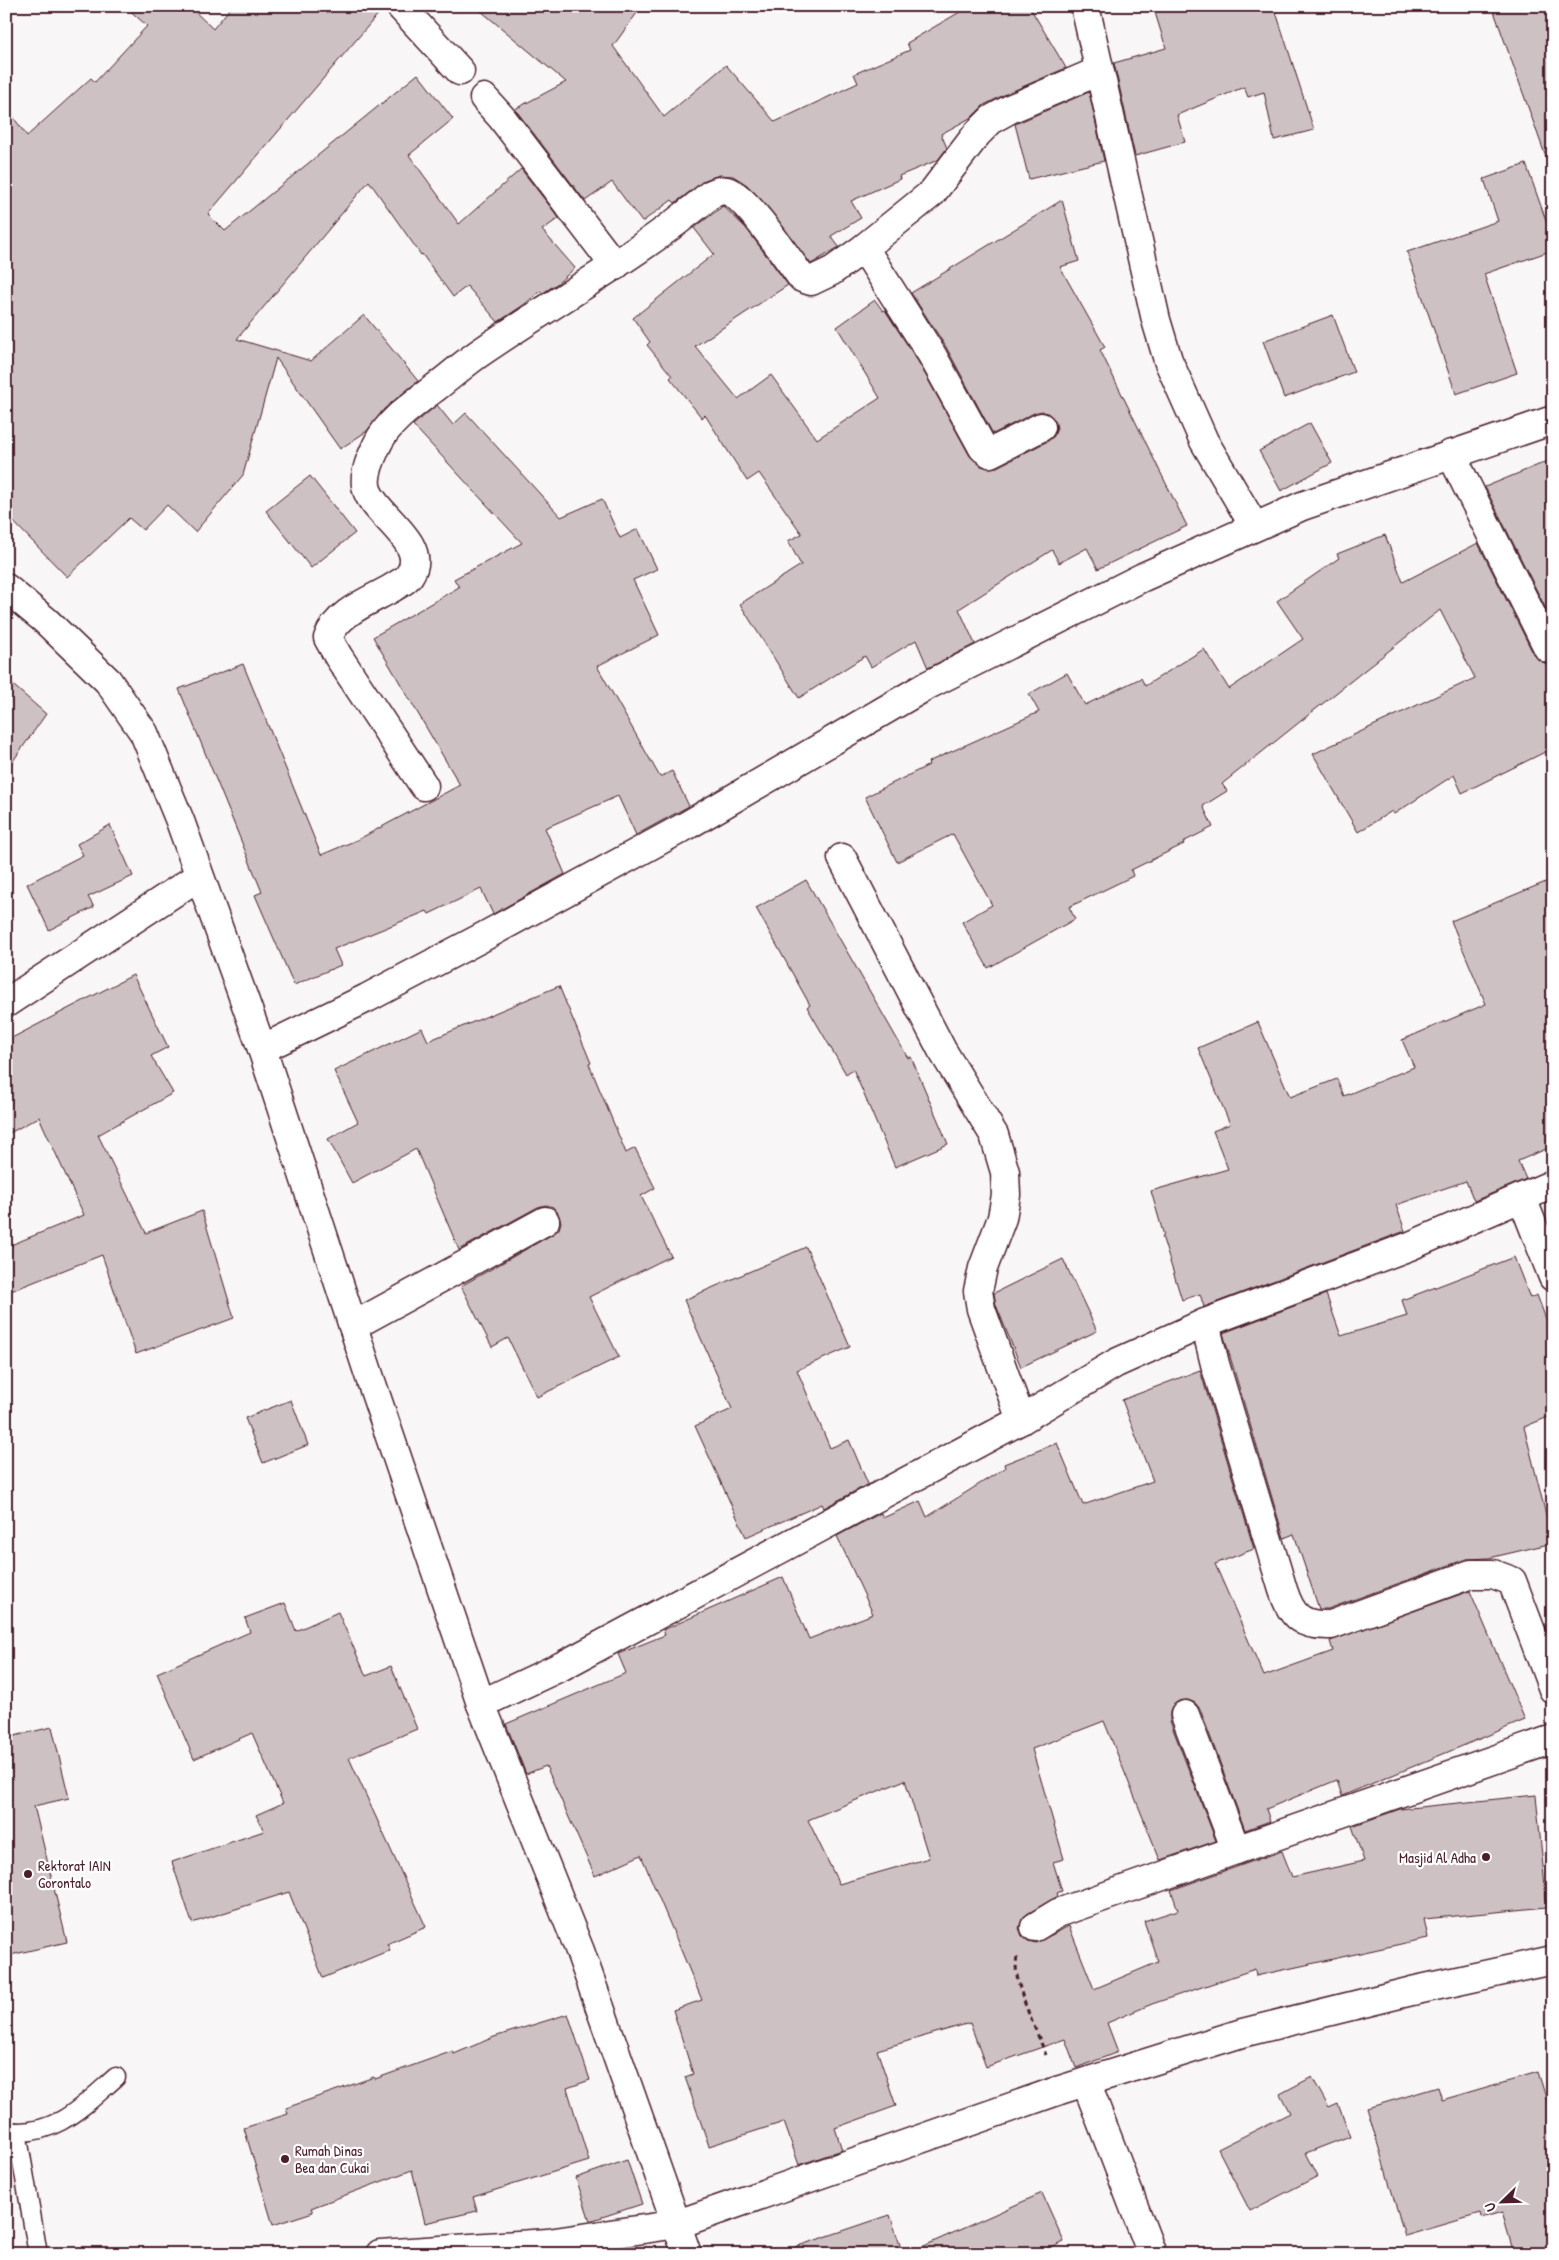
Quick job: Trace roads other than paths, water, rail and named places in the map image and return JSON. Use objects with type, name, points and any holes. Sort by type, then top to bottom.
[{"type":"street","points":[[400,6],[460,71]]},
{"type":"street","points":[[1085,6],[1156,320],[1168,360],[1204,441],[1254,526]]},
{"type":"street","points":[[424,786],[328,638],[332,628],[341,618],[411,574],[414,560],[410,544],[370,496],[366,485],[368,471],[378,443],[400,415],[482,351],[615,266],[711,194],[721,190],[729,192],[748,209],[802,278],[811,281],[821,278],[864,248],[932,193],[976,134],[992,119],[1012,108],[1099,72]]},
{"type":"street","points":[[484,98],[502,118],[615,266]]},
{"type":"street","points":[[864,248],[932,355],[983,448],[990,453],[1041,427]]},
{"type":"street","points":[[262,1049],[366,998],[481,938],[686,826],[928,686],[1142,577],[1302,506],[1553,420]]},
{"type":"street","points":[[1451,454],[1548,648]]},
{"type":"street","points":[[6,588],[46,621],[108,681],[144,733],[180,821],[262,1049],[353,1326],[482,1704],[580,1951],[688,2254]]},
{"type":"street","points":[[842,858],[942,1050],[994,1135],[1005,1172],[1006,1195],[1002,1218],[982,1268],[978,1291],[981,1309],[1021,1420]]},
{"type":"street","points":[[6,1003],[199,876]]},
{"type":"street","points":[[482,1704],[562,1666],[1021,1420],[1116,1362],[1206,1323],[1410,1246],[1553,1184]]},
{"type":"street","points":[[1522,1198],[1553,1277]]},
{"type":"street","points":[[353,1326],[545,1221]]},
{"type":"street","points":[[1206,1323],[1215,1364],[1288,1604],[1295,1616],[1313,1626],[1331,1625],[1472,1574],[1493,1574],[1512,1581],[1553,1689]]},
{"type":"street","points":[[1185,1715],[1236,1850]]},
{"type":"street","points":[[1035,1927],[1058,1913],[1553,1739]]},
{"type":"street","points":[[380,2254],[548,2243],[678,2224],[1060,2090],[1242,2033],[1412,1991],[1553,1960]]},
{"type":"street","points":[[1086,2082],[1152,2254]]},
{"type":"lane","points":[[38,2254],[11,2132],[43,2129],[67,2119],[116,2078]]},
{"type":"place","name":"Masjid Al Adha","points":[[1486,1857]]},
{"type":"place","name":"Rektorat IAIN Gorontalo","points":[[28,1874]]},
{"type":"place","name":"Rumah Dinas Bea dan Cukai","points":[[285,2159]]}]
